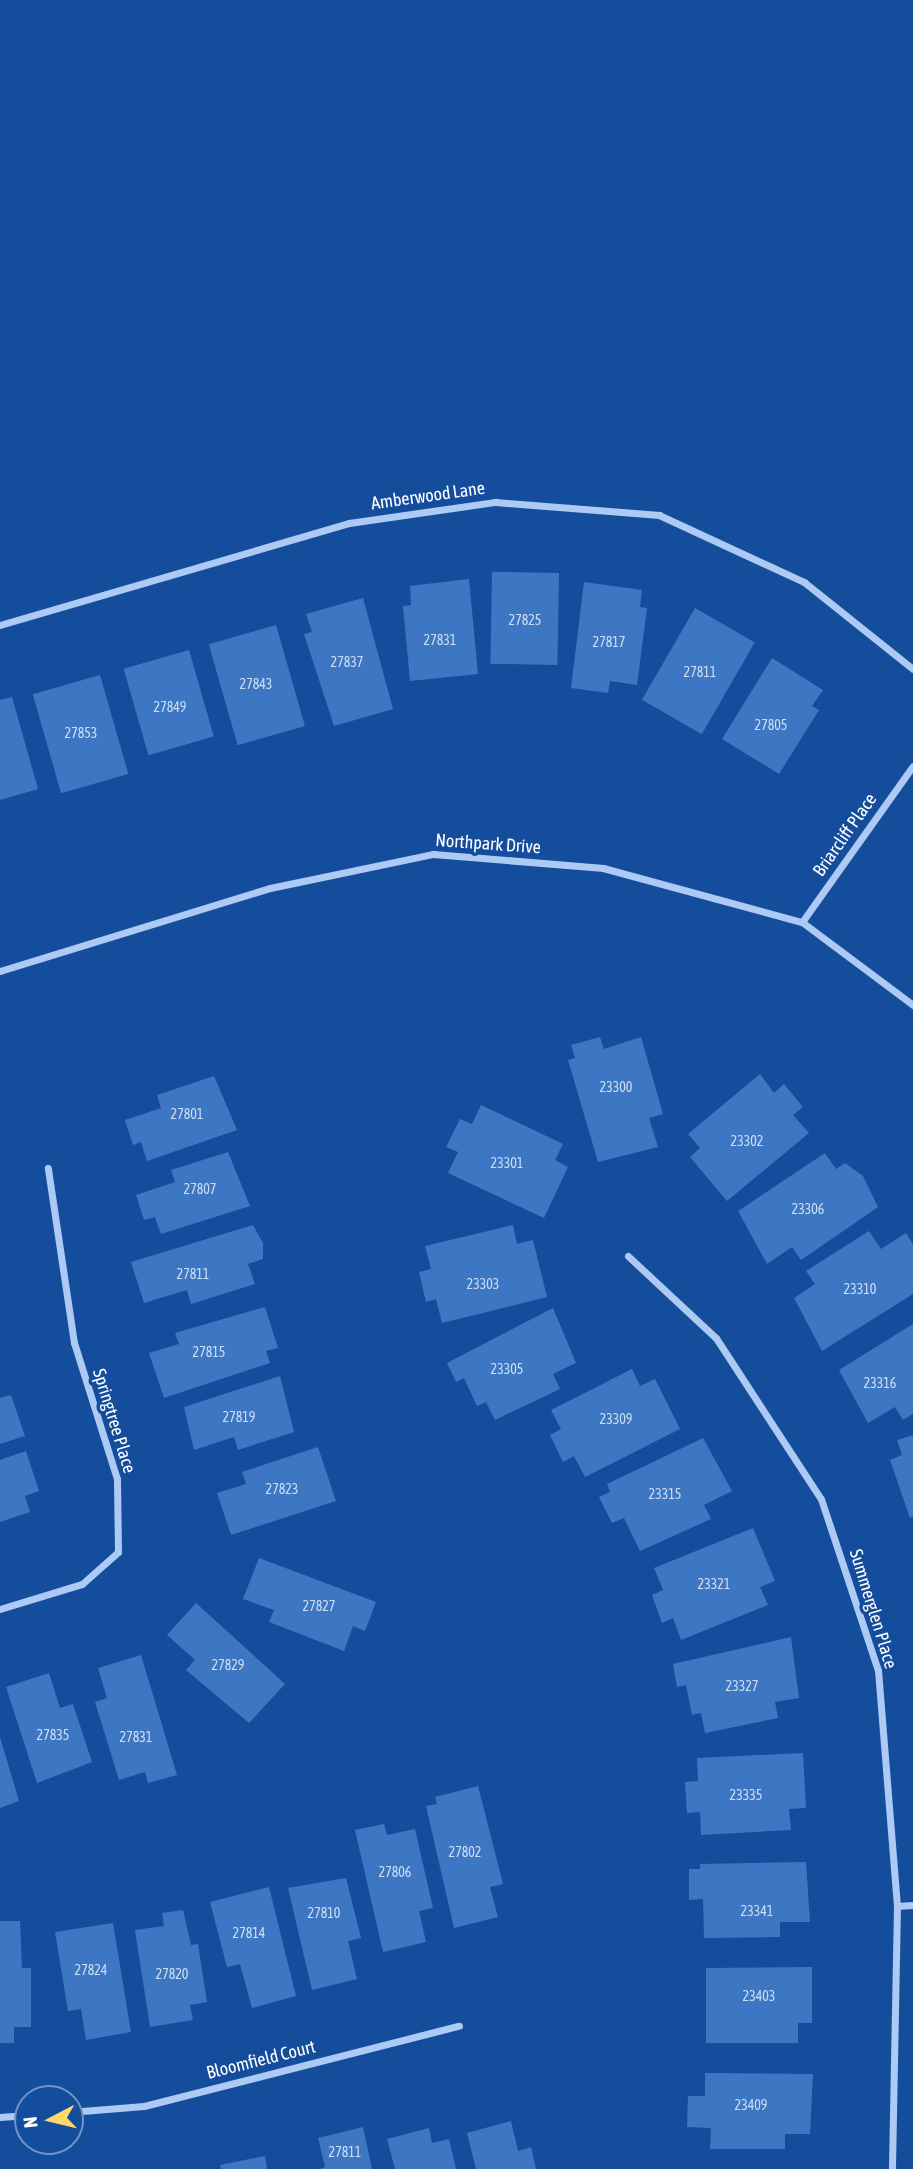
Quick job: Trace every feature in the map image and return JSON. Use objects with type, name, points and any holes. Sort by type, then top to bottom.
[{"type":"street","name":"Amberwood Lane","points":[[0,625],[349,523],[495,502],[659,515],[804,582],[913,669]]},
{"type":"street","name":"Briarcliff Place","points":[[802,922],[913,766]]},
{"type":"street","name":"Northpark Drive","points":[[0,971],[270,888],[433,854],[603,868],[802,922],[913,1005]]},
{"type":"street","name":"Springtree Place","points":[[0,1609],[82,1584],[118,1552],[117,1479],[74,1343],[48,1168]]},
{"type":"street","name":"Summerglen Place","points":[[628,1256],[716,1338],[821,1499],[878,1670],[897,1906],[892,2169]]},
{"type":"street","points":[[897,1906],[913,1905]]},
{"type":"street","name":"Bloomfield Court","points":[[84,2111],[144,2106],[459,2026]]},
{"type":"building","points":[[492,572],[559,573],[557,665],[490,664]]},
{"type":"building","points":[[469,579],[478,674],[410,681],[403,606],[411,605],[410,586]]},
{"type":"building","points":[[584,582],[642,590],[640,607],[647,608],[637,685],[610,681],[608,693],[571,688]]},
{"type":"building","points":[[363,598],[393,709],[334,726],[304,634],[312,632],[306,614]]},
{"type":"building","points":[[695,608],[755,642],[702,734],[642,700]]},
{"type":"building","points":[[276,625],[305,726],[238,745],[209,644]]},
{"type":"building","points":[[189,650],[214,737],[148,755],[124,669]]},
{"type":"building","points":[[772,658],[823,690],[812,706],[819,710],[779,774],[722,739]]},
{"type":"building","points":[[100,675],[128,774],[61,793],[33,694]]},
{"type":"building","points":[[12,697],[38,789],[0,800],[0,700]]},
{"type":"building","points":[[600,1037],[604,1049],[641,1037],[663,1114],[649,1118],[658,1147],[598,1162],[568,1060],[575,1058],[571,1045]]},
{"type":"building","points":[[760,1074],[774,1093],[784,1084],[803,1107],[793,1115],[809,1133],[727,1201],[690,1157],[700,1148],[688,1134]]},
{"type":"building","points":[[214,1076],[237,1130],[147,1161],[141,1142],[133,1145],[125,1120],[161,1108],[157,1095]]},
{"type":"building","points":[[481,1105],[563,1144],[555,1160],[568,1167],[544,1218],[448,1173],[458,1152],[446,1147],[460,1119],[472,1124]]},
{"type":"building","points":[[228,1152],[250,1206],[161,1234],[155,1217],[144,1220],[136,1195],[175,1182],[171,1170]]},
{"type":"building","points":[[825,1153],[836,1169],[845,1163],[863,1176],[878,1207],[801,1260],[792,1247],[767,1264],[738,1211]]},
{"type":"building","points":[[253,1225],[263,1243],[263,1259],[248,1264],[255,1284],[191,1304],[187,1290],[144,1303],[131,1262]]},
{"type":"building","points":[[513,1225],[517,1244],[533,1240],[547,1297],[442,1323],[436,1299],[426,1302],[419,1272],[431,1269],[425,1246]]},
{"type":"building","points":[[869,1231],[881,1249],[906,1233],[913,1244],[913,1294],[822,1351],[794,1298],[815,1284],[806,1271]]},
{"type":"building","points":[[265,1307],[278,1348],[266,1351],[270,1363],[164,1398],[149,1353],[179,1344],[175,1333]]},
{"type":"building","points":[[553,1308],[576,1363],[553,1374],[560,1389],[495,1420],[486,1402],[477,1406],[464,1378],[456,1382],[447,1363]]},
{"type":"building","points":[[913,1324],[913,1414],[903,1420],[895,1407],[868,1423],[839,1370]]},
{"type":"building","points":[[632,1369],[640,1386],[655,1379],[680,1429],[585,1477],[574,1456],[563,1462],[550,1435],[561,1429],[551,1410]]},
{"type":"building","points":[[280,1376],[294,1432],[238,1450],[234,1437],[194,1450],[184,1407]]},
{"type":"building","points":[[11,1395],[25,1436],[0,1444],[0,1398]]},
{"type":"building","points":[[913,1435],[913,1517],[910,1518],[890,1460],[902,1455],[897,1440]]},
{"type":"building","points":[[703,1438],[732,1491],[704,1505],[711,1519],[640,1551],[624,1518],[612,1523],[599,1497],[610,1492],[607,1484]]},
{"type":"building","points":[[318,1447],[336,1501],[231,1535],[217,1493],[246,1484],[242,1472]]},
{"type":"building","points":[[26,1451],[39,1491],[25,1496],[30,1512],[0,1522],[0,1460]]},
{"type":"building","points":[[753,1528],[775,1581],[760,1587],[768,1605],[681,1640],[673,1618],[662,1623],[652,1595],[663,1590],[654,1568]]},
{"type":"building","points":[[259,1558],[376,1602],[365,1631],[353,1626],[344,1651],[269,1622],[274,1610],[243,1599]]},
{"type":"building","points":[[196,1603],[285,1684],[249,1723],[186,1670],[195,1660],[167,1635]]},
{"type":"building","points":[[791,1637],[799,1698],[775,1702],[778,1718],[705,1733],[701,1713],[692,1715],[686,1685],[677,1687],[673,1664]]},
{"type":"building","points":[[141,1655],[177,1775],[148,1783],[145,1772],[119,1780],[95,1702],[107,1698],[98,1668]]},
{"type":"building","points":[[49,1673],[60,1708],[73,1704],[92,1762],[37,1783],[6,1687]]},
{"type":"building","points":[[0,1737],[19,1801],[0,1808]]},
{"type":"building","points":[[803,1753],[806,1808],[789,1809],[791,1830],[701,1835],[700,1812],[687,1813],[685,1782],[698,1781],[697,1758]]},
{"type":"building","points":[[478,1786],[503,1884],[490,1887],[498,1917],[454,1928],[426,1806],[437,1804],[435,1797]]},
{"type":"building","points":[[384,1824],[387,1835],[415,1829],[433,1908],[419,1911],[426,1942],[383,1952],[355,1830]]},
{"type":"building","points":[[806,1862],[810,1922],[780,1922],[780,1937],[704,1938],[703,1899],[689,1900],[689,1869],[700,1869],[700,1864]]},
{"type":"building","points":[[346,1878],[361,1938],[348,1941],[357,1979],[312,1990],[288,1888]]},
{"type":"building","points":[[269,1887],[296,1996],[252,2008],[240,1964],[227,1967],[210,1902]]},
{"type":"building","points":[[183,1910],[191,1945],[198,1944],[207,2002],[190,2005],[193,2020],[150,2027],[135,1930],[164,1926],[162,1913]]},
{"type":"building","points":[[0,1921],[20,1921],[22,1968],[31,1968],[31,2027],[14,2027],[14,2043],[0,2043]]},
{"type":"building","points":[[113,1923],[131,2032],[86,2040],[81,2009],[68,2011],[55,1932]]},
{"type":"building","points":[[812,1967],[812,2023],[798,2023],[798,2043],[706,2043],[706,1968]]},
{"type":"building","points":[[705,2073],[813,2074],[810,2134],[785,2134],[785,2149],[710,2149],[711,2128],[687,2127],[688,2096],[705,2096]]},
{"type":"building","points":[[511,2121],[518,2151],[531,2147],[536,2169],[476,2169],[467,2133]]},
{"type":"building","points":[[363,2127],[372,2169],[320,2169],[325,2167],[318,2138]]},
{"type":"building","points":[[429,2128],[432,2143],[449,2139],[456,2169],[395,2169],[387,2139]]},
{"type":"building","points":[[265,2156],[267,2169],[221,2169],[220,2165]]}]
